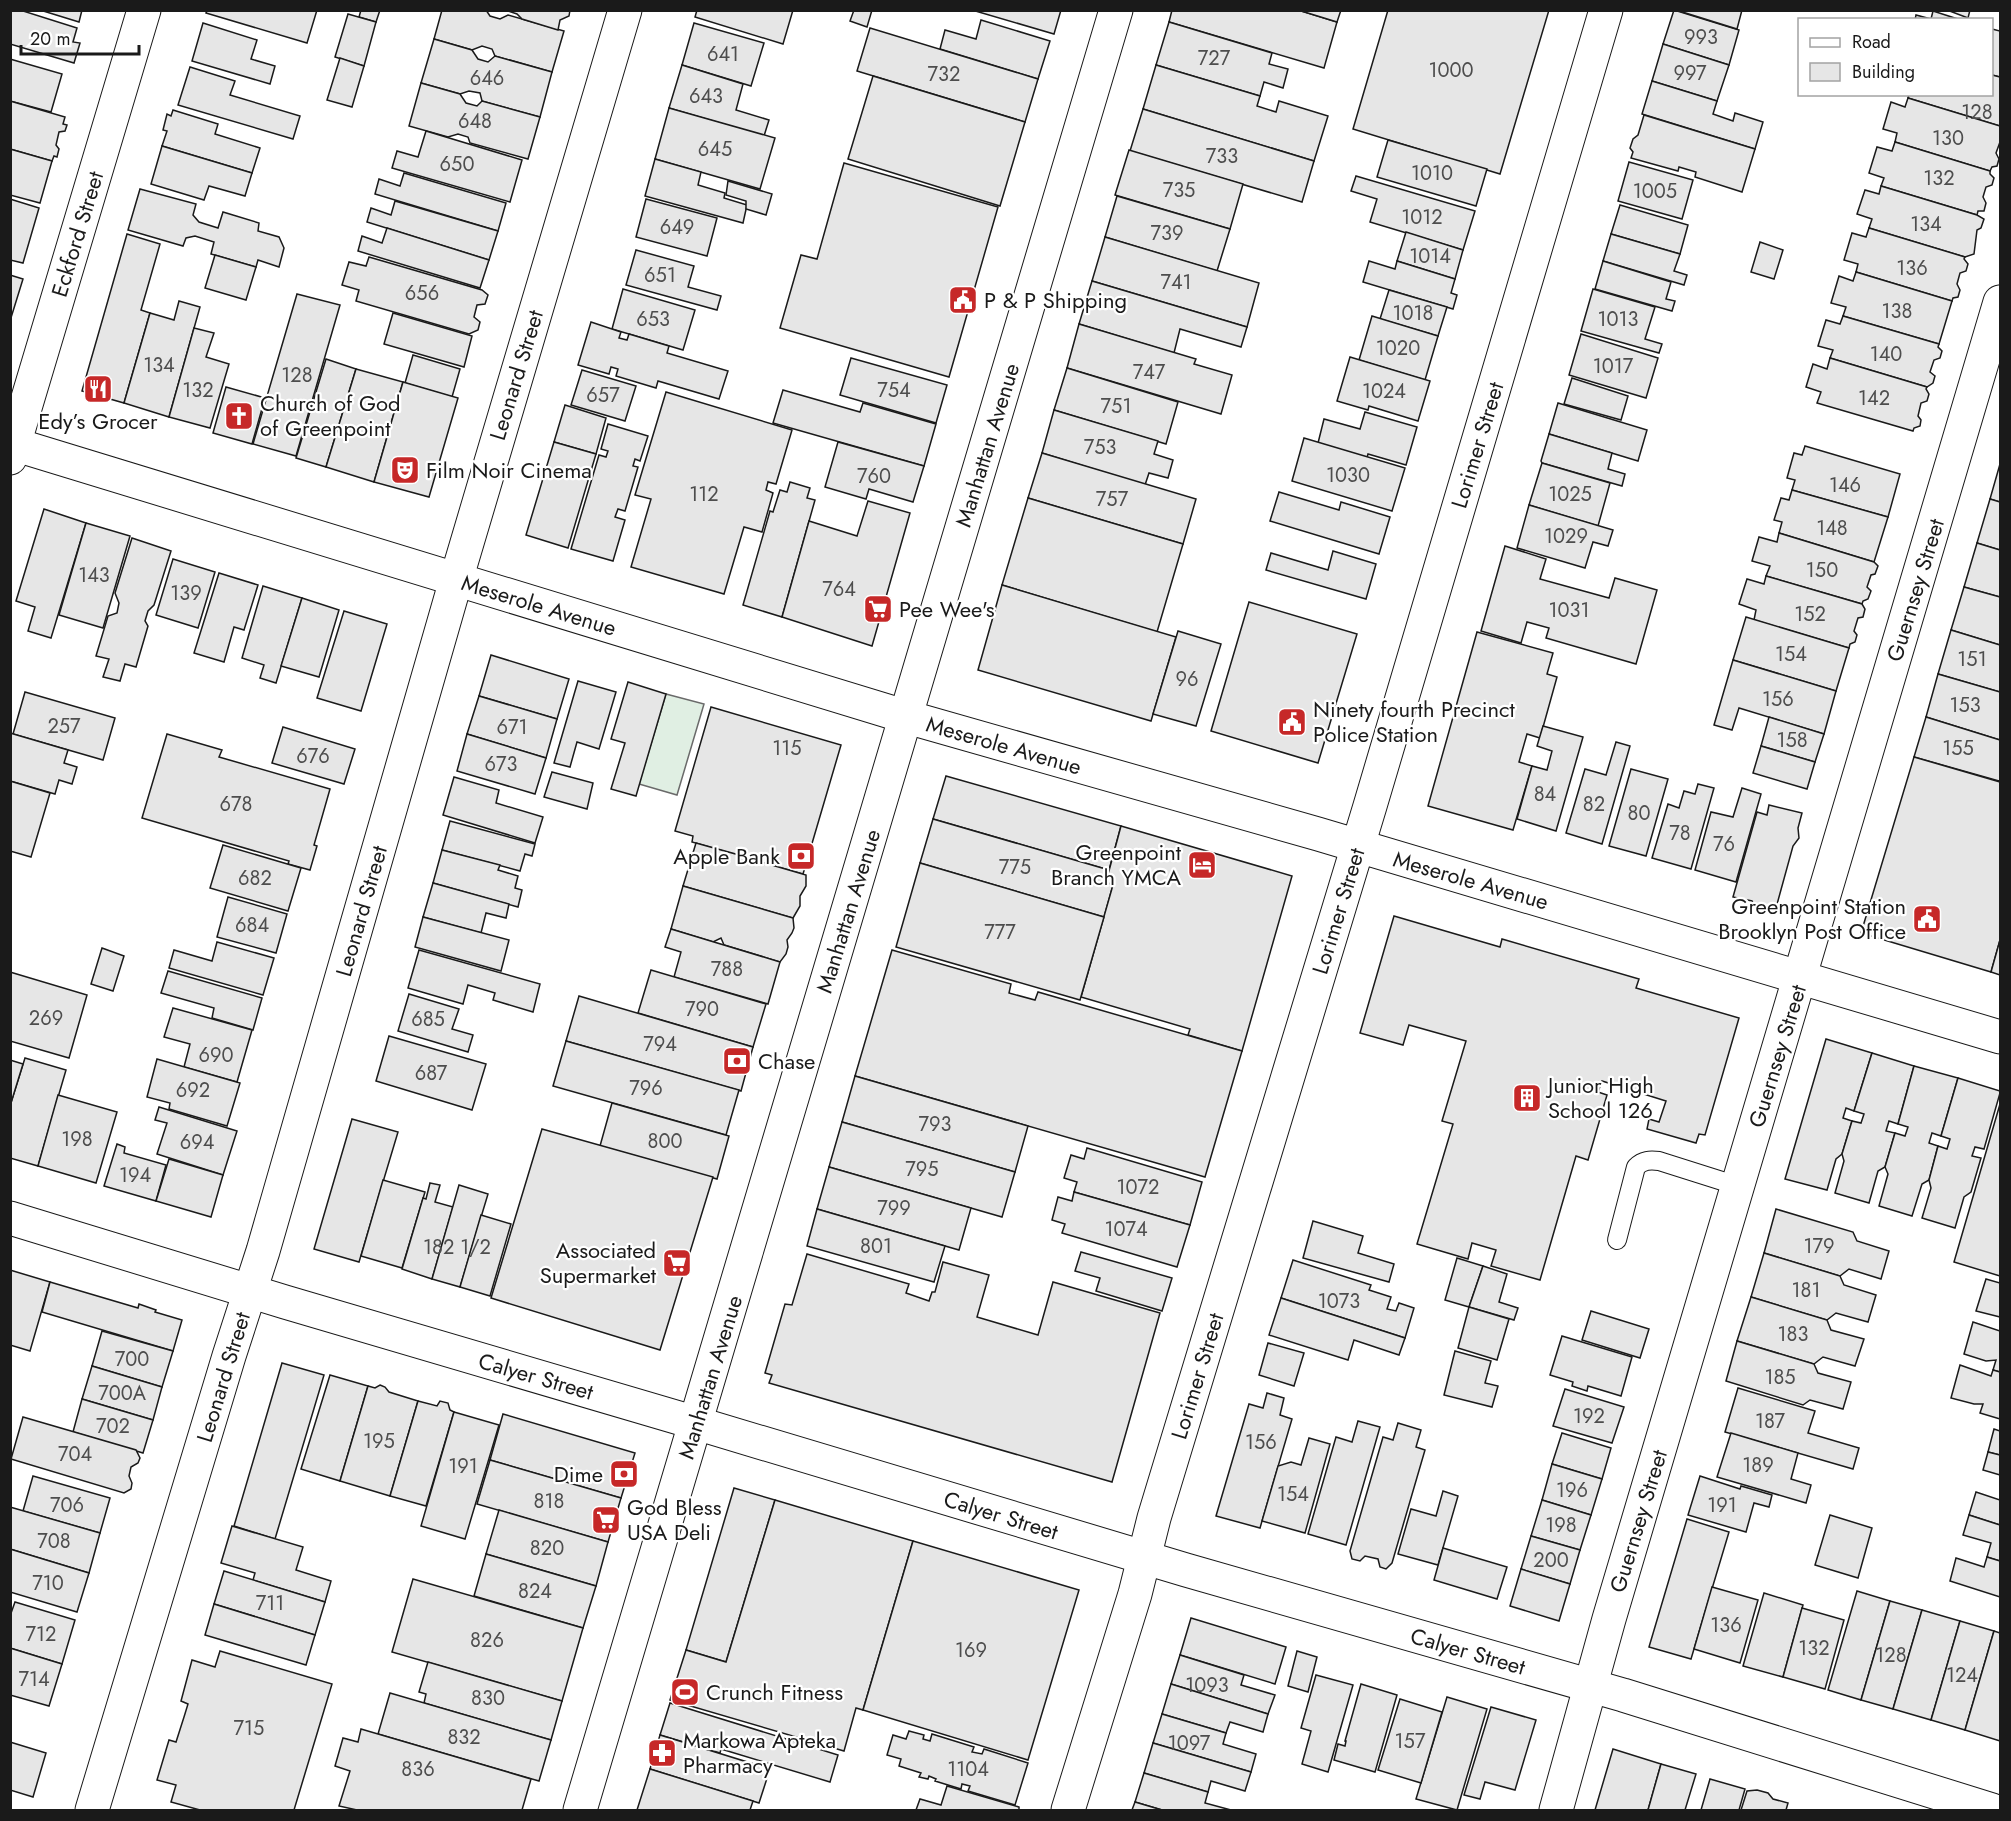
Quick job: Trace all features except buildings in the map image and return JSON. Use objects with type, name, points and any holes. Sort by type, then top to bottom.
[{"type":"street","name":"Eckford Street","points":[[12,448],[144,10]]},
{"type":"street","name":"Leonard Street","points":[[92,1810],[250,1292],[456,580],[625,10]]},
{"type":"street","name":"Manhattan Avenue","points":[[580,1810],[1116,10]]},
{"type":"street","name":"Lorimer Street","points":[[1068,1810],[1135,1594],[1154,1518],[1606,10]]},
{"type":"street","name":"Guernsey Street","points":[[1556,1810],[1590,1686],[2001,302]]},
{"type":"street","name":"Meserole Avenue","points":[[12,448],[907,717],[1357,846],[2001,1037]]},
{"type":"street","name":"Calyer Street","points":[[10,1218],[250,1292],[1144,1557],[1590,1686],[1992,1810]]},
{"type":"lane","points":[[1617,1240],[1636,1167],[1641,1162],[1659,1161],[1738,1186]]},
{"type":"green space","points":[[666,694],[704,704],[677,795],[639,784]]},
{"type":"place","name":"P & P Shipping","points":[[963,300]]},
{"type":"place","name":"Edy’s Grocer","points":[[98,389]]},
{"type":"place","name":"Church of God of Greenpoint","points":[[239,416]]},
{"type":"place","name":"Film Noir Cinema","points":[[405,470]]},
{"type":"place","name":"Pee Wee's","points":[[878,609]]},
{"type":"place","name":"Ninety fourth Precinct Police Station","points":[[1292,722]]},
{"type":"place","name":"Apple Bank","points":[[801,856]]},
{"type":"place","name":"Greenpoint Branch YMCA","points":[[1202,865]]},
{"type":"place","name":"Greenpoint Station Brooklyn Post Office","points":[[1927,919]]},
{"type":"place","name":"Chase","points":[[737,1061]]},
{"type":"place","name":"Junior High School 126","points":[[1527,1098]]},
{"type":"place","name":"Associated Supermarket","points":[[677,1263]]},
{"type":"place","name":"Dime","points":[[624,1474]]},
{"type":"place","name":"God Bless USA Deli","points":[[606,1520]]},
{"type":"place","name":"Crunch Fitness","points":[[685,1692]]},
{"type":"place","name":"Markowa Apteka Pharmacy","points":[[662,1753]]}]
